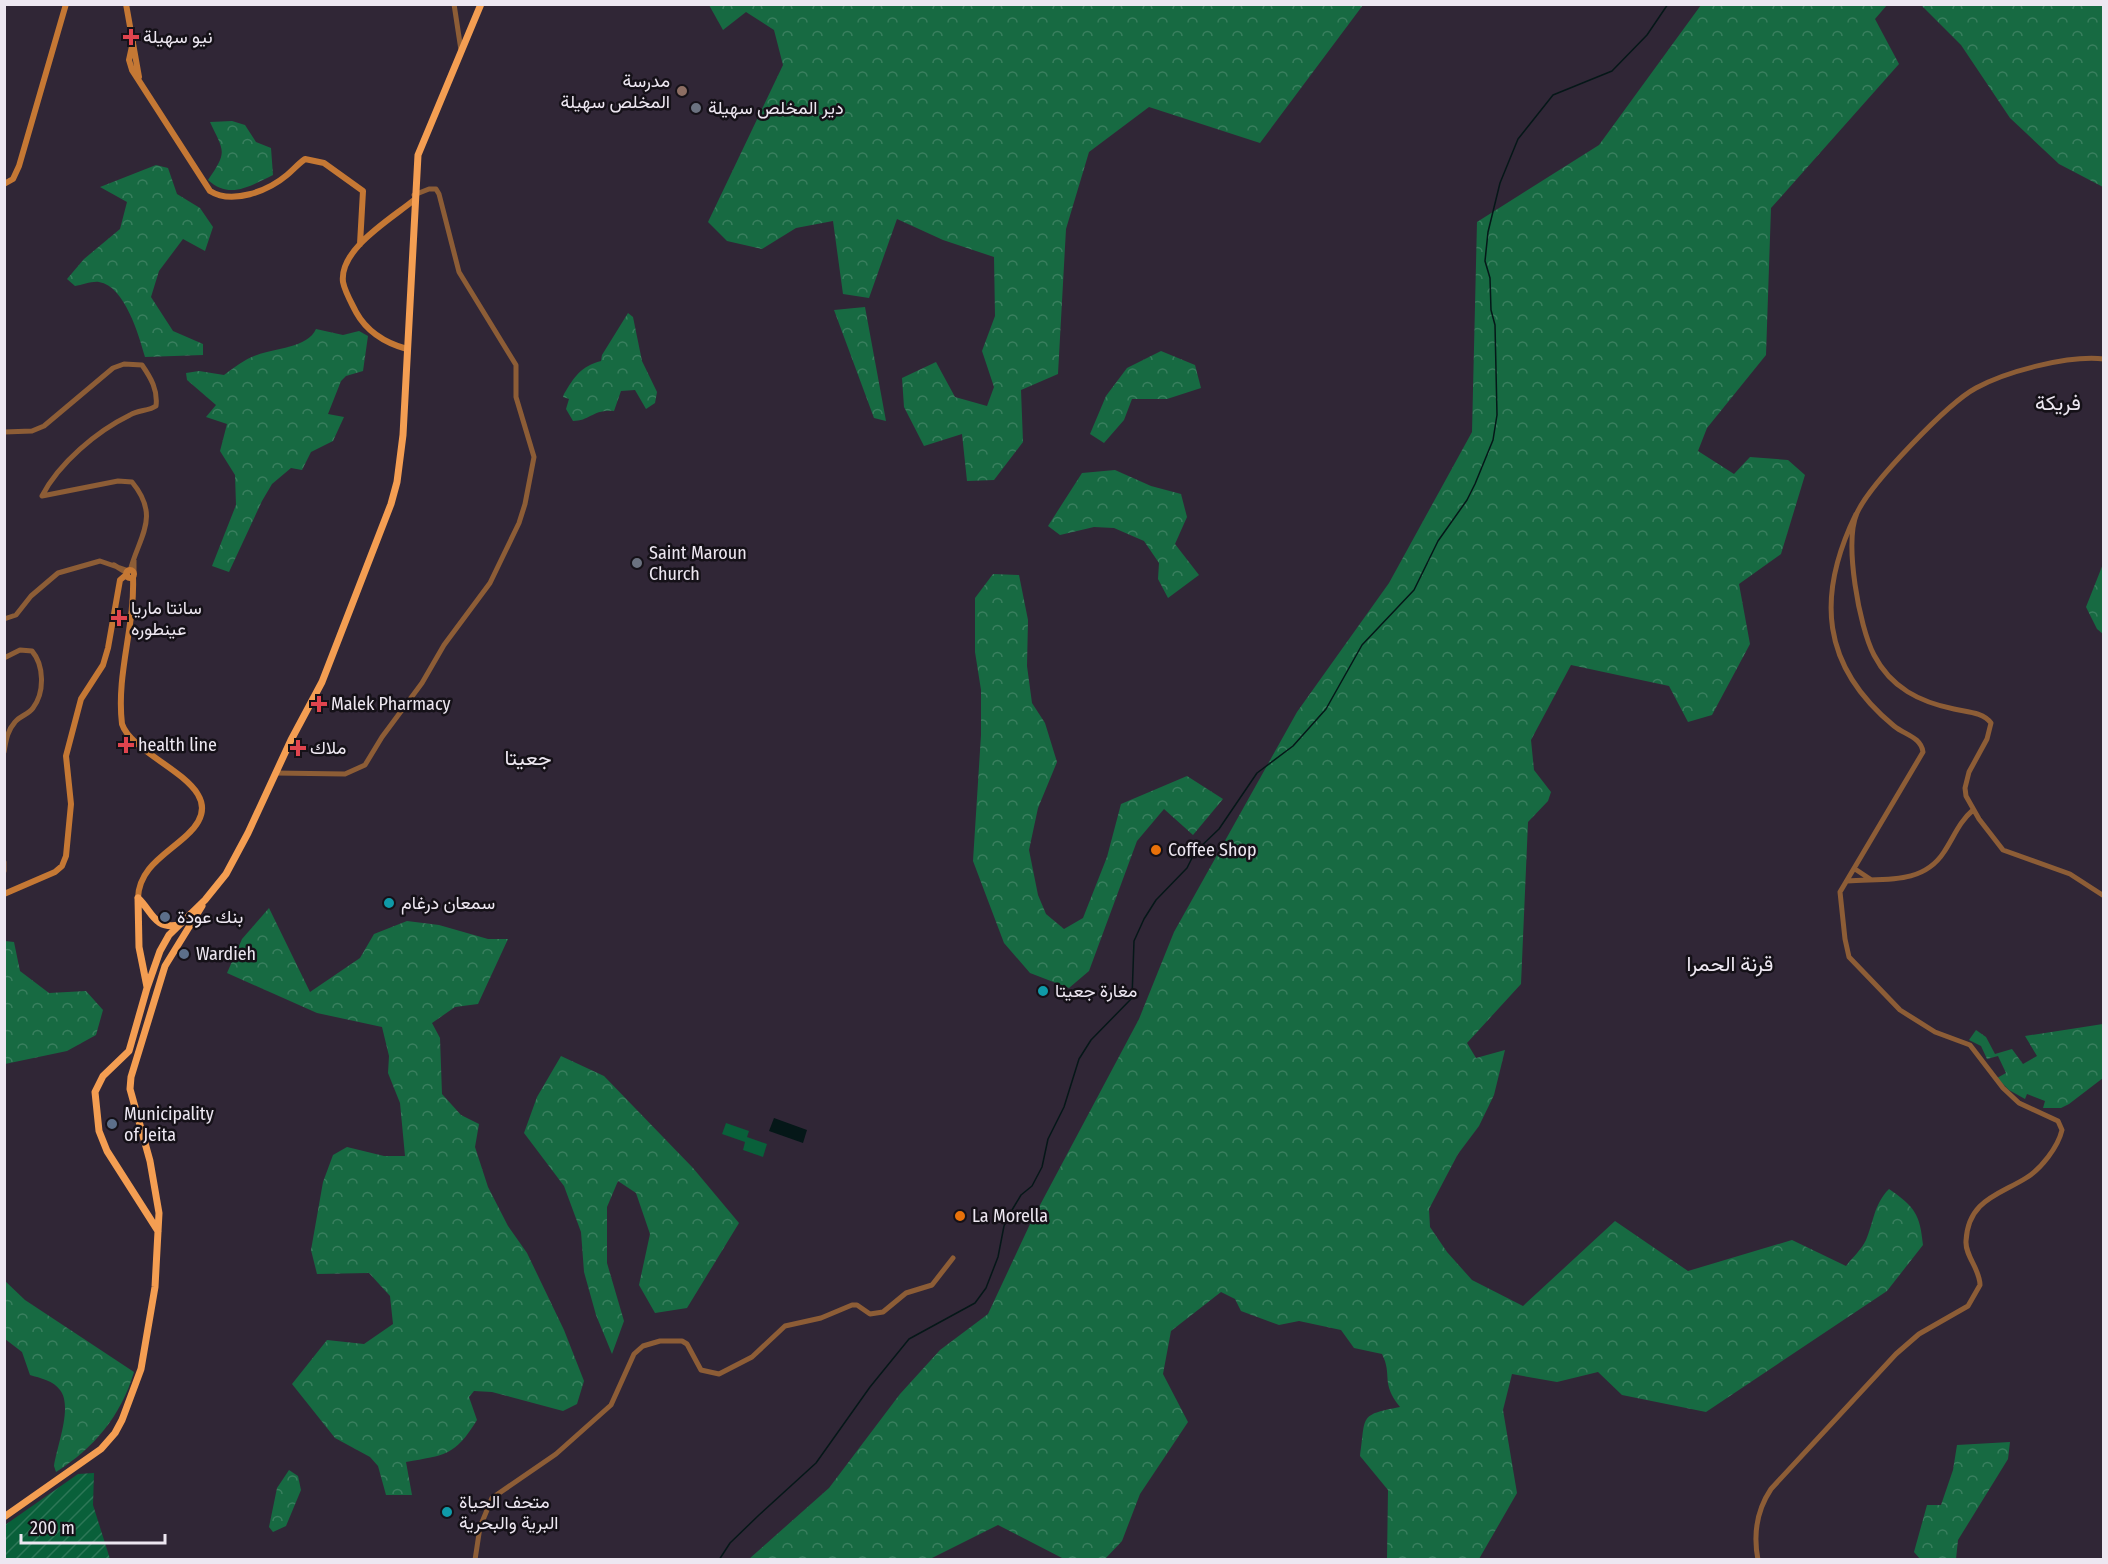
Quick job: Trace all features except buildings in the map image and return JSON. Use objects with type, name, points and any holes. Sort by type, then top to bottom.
[{"type":"highway","points":[[158,1231],[108,1151],[99,1131],[95,1092],[103,1076],[129,1051],[147,988],[160,951],[169,935],[205,900],[235,859],[275,773],[322,682],[391,504],[400,466],[414,198],[421,144],[481,4]]},
{"type":"highway","points":[[138,898],[151,918],[163,925],[169,935],[169,956]]},
{"type":"highway","points":[[138,898],[138,937],[147,988]]},
{"type":"highway","points":[[4,1517],[84,1463],[115,1433],[141,1369],[155,1287],[159,1213],[150,1161],[130,1082],[157,987],[169,956],[199,913],[205,900]]},
{"type":"highway","points":[[163,925],[180,924]]},
{"type":"highway","points":[[146,1215],[153,1216],[159,1213]]},
{"type":"main road","points":[[4,184],[13,179],[17,171],[66,4]]},
{"type":"main road","points":[[126,4],[133,42],[129,60],[132,70],[191,165],[210,191],[220,196],[241,197],[286,176],[305,159],[317,160],[347,177],[363,191],[360,244]]},
{"type":"main road","points":[[4,178],[17,171]]},
{"type":"main road","points":[[407,349],[393,345],[367,328],[346,292],[343,279],[344,267],[360,244],[414,198]]},
{"type":"main road","points":[[4,894],[55,872],[62,866],[66,856],[70,804],[66,756],[81,699],[103,665],[120,587],[130,574]]},
{"type":"main road","points":[[130,574],[130,617],[122,669],[122,724],[125,733],[141,749],[193,785],[201,803],[199,820],[193,829],[156,859],[142,880],[138,898]]},
{"type":"street","points":[[454,4],[461,50]]},
{"type":"street","points":[[275,773],[345,774],[365,765],[382,737],[422,683],[450,636],[490,583],[519,523],[529,491],[534,457],[516,397],[516,365],[459,272],[439,194],[435,189],[429,189],[414,198]]},
{"type":"street","points":[[1758,1560],[1758,1519],[1762,1504],[1771,1489],[1910,1341],[1968,1306],[1980,1285],[1966,1243],[1979,1208],[1987,1197],[2035,1171],[2058,1140],[2062,1130],[2059,1122],[2019,1102],[2003,1088],[1970,1045],[1935,1032],[1900,1010],[1849,957],[1840,891],[1923,752],[1919,741],[1894,726],[1861,692],[1840,660],[1833,627],[1833,582],[1843,543],[1856,514],[1896,461],[1974,389],[2059,361],[2078,357],[2103,359]]},
{"type":"street","points":[[4,432],[37,430],[68,408],[113,368],[124,364],[142,365],[153,384],[156,406],[129,415],[91,441],[61,469],[42,496],[117,481],[132,482],[140,492],[148,518],[130,574],[114,565],[100,561],[58,573],[31,596],[23,609],[4,620]]},
{"type":"street","points":[[1856,514],[1853,549],[1857,607],[1875,657],[1903,691],[1926,702],[1982,715],[1991,723],[1987,739],[1966,779],[1966,796],[1973,810],[2003,850],[2070,874],[2103,896]]},
{"type":"street","points":[[4,658],[20,650],[32,651],[40,665],[42,675],[35,704],[16,720],[7,736],[4,752]]},
{"type":"street","points":[[1847,881],[1908,877],[1928,868],[1936,862],[1960,823],[1973,810]]},
{"type":"street","points":[[4,862],[4,871]]},
{"type":"street","points":[[1855,869],[1870,879]]},
{"type":"street","points":[[475,1560],[480,1527],[492,1498],[556,1454],[611,1405],[634,1354],[643,1346],[660,1341],[682,1341],[687,1344],[701,1370],[709,1373],[725,1372],[752,1357],[785,1326],[821,1318],[852,1305],[857,1305],[870,1314],[883,1312],[906,1293],[932,1285],[953,1258]]},
{"type":"green space","points":[[709,5],[1363,5],[1260,143],[1149,107],[1089,152],[1066,229],[1058,374],[1021,390],[1023,442],[994,480],[967,481],[962,434],[924,446],[904,407],[902,378],[936,362],[955,397],[987,406],[994,387],[982,351],[995,316],[994,257],[943,240],[897,219],[869,298],[843,294],[833,221],[796,228],[762,249],[727,241],[708,222],[783,65],[774,30],[746,12],[723,30]]},
{"type":"green space","points":[[1701,5],[1887,5],[1875,19],[1899,64],[1771,208],[1766,355],[1707,428],[1698,451],[1734,474],[1750,457],[1788,460],[1805,475],[1781,554],[1739,584],[1750,644],[1712,715],[1688,722],[1669,686],[1571,665],[1531,740],[1534,770],[1551,792],[1548,801],[1528,822],[1521,984],[1467,1043],[1476,1058],[1505,1050],[1494,1095],[1479,1126],[1458,1154],[1429,1209],[1430,1227],[1447,1252],[1472,1280],[1523,1306],[1615,1221],[1688,1271],[1792,1240],[1846,1266],[1864,1243],[1877,1207],[1889,1189],[1915,1212],[1923,1245],[1887,1291],[1706,1412],[1622,1395],[1598,1372],[1557,1382],[1512,1374],[1503,1410],[1517,1493],[1479,1559],[1387,1559],[1388,1490],[1360,1456],[1364,1425],[1370,1415],[1400,1407],[1390,1391],[1387,1368],[1382,1354],[1354,1348],[1341,1330],[1299,1321],[1279,1325],[1241,1311],[1235,1299],[1221,1292],[1171,1331],[1163,1374],[1188,1422],[1140,1494],[1122,1541],[1105,1559],[1064,1559],[998,1525],[930,1559],[749,1559],[829,1488],[900,1394],[940,1350],[988,1314],[1031,1222],[1139,1019],[1174,932],[1297,712],[1389,583],[1472,432],[1477,222],[1599,145]]},
{"type":"green space","points":[[1921,5],[2103,5],[2103,187],[2059,164],[2010,118],[1961,45]]},
{"type":"green space","points":[[232,121],[245,125],[256,142],[271,148],[273,175],[248,187],[232,190],[216,186],[208,180],[219,163],[222,151],[210,122]]},
{"type":"green space","points":[[156,165],[168,168],[177,194],[200,208],[213,227],[205,251],[183,239],[159,271],[151,297],[173,331],[203,344],[203,355],[145,357],[130,313],[116,292],[99,282],[75,286],[67,279],[84,259],[120,229],[127,202],[100,187]]},
{"type":"green space","points":[[865,307],[886,421],[874,418],[834,310]]},
{"type":"green space","points":[[628,313],[633,317],[642,361],[657,392],[655,403],[646,409],[635,390],[621,391],[614,411],[596,413],[573,421],[566,409],[569,399],[563,397],[564,394],[579,373],[588,366],[601,361],[602,355]]},
{"type":"green space","points":[[316,329],[343,335],[359,331],[368,336],[363,371],[346,376],[341,381],[328,414],[344,417],[333,441],[311,452],[302,470],[291,468],[272,484],[229,572],[212,566],[236,505],[235,475],[220,451],[227,424],[206,417],[216,405],[187,380],[186,373],[199,371],[224,375],[253,357],[306,340]]},
{"type":"green space","points":[[1161,351],[1195,365],[1201,388],[1167,399],[1132,399],[1124,420],[1104,443],[1090,434],[1106,396],[1127,368]]},
{"type":"green space","points":[[1115,470],[1151,486],[1181,494],[1187,517],[1175,544],[1199,575],[1168,598],[1158,579],[1159,563],[1144,541],[1114,528],[1094,527],[1060,535],[1048,526],[1082,473]]},
{"type":"green space","points":[[2103,564],[2103,634],[2097,629],[2086,607]]},
{"type":"green space","points":[[993,574],[1019,575],[1028,620],[1027,666],[1032,703],[1045,723],[1057,762],[1038,808],[1029,850],[1038,895],[1046,914],[1064,929],[1083,918],[1107,857],[1121,804],[1187,776],[1223,799],[1193,835],[1164,809],[1137,841],[1089,971],[1069,988],[1030,973],[1004,943],[973,861],[981,735],[981,690],[975,652],[975,598]]},
{"type":"green space","points":[[269,908],[310,992],[360,958],[374,934],[407,921],[439,925],[488,939],[508,939],[478,1004],[455,1007],[432,1023],[440,1038],[442,1094],[461,1115],[479,1124],[475,1147],[488,1187],[508,1226],[527,1253],[564,1330],[584,1381],[577,1404],[563,1411],[492,1392],[474,1391],[469,1397],[477,1420],[462,1441],[440,1455],[406,1462],[412,1495],[386,1495],[378,1466],[370,1457],[335,1438],[292,1384],[327,1340],[364,1344],[393,1324],[390,1296],[369,1273],[317,1274],[311,1250],[323,1182],[333,1155],[347,1147],[384,1156],[405,1156],[400,1103],[388,1073],[389,1056],[382,1027],[317,1013],[227,973],[242,939]]},
{"type":"green space","points":[[5,941],[14,942],[20,971],[49,993],[86,991],[103,1010],[96,1035],[67,1051],[5,1064]]},
{"type":"green space","points":[[2103,1024],[2103,1078],[2061,1108],[2043,1108],[2045,1101],[2027,1094],[2025,1099],[2009,1090],[1997,1078],[2006,1073],[1998,1056],[1987,1059],[1981,1046],[1969,1040],[1976,1030],[1986,1037],[1995,1054],[2012,1049],[2023,1064],[2037,1056],[2025,1036]]},
{"type":"green space","points":[[561,1056],[604,1076],[693,1168],[739,1223],[687,1308],[655,1313],[639,1285],[650,1234],[636,1193],[618,1181],[607,1207],[607,1263],[624,1321],[612,1354],[596,1315],[584,1272],[581,1232],[564,1186],[524,1133],[537,1097]]},
{"type":"green space","points":[[726,1123],[749,1131],[747,1137],[767,1144],[763,1157],[743,1150],[745,1142],[722,1134]]},
{"type":"green space","points":[[4,1280],[25,1300],[134,1372],[114,1417],[94,1441],[70,1463],[56,1472],[54,1466],[65,1416],[64,1397],[54,1384],[30,1375],[22,1352],[5,1339]]},
{"type":"green space","points":[[2010,1442],[2008,1459],[1958,1540],[1956,1559],[1920,1559],[1914,1552],[1927,1505],[1941,1505],[1953,1470],[1957,1445]]},
{"type":"green space","points":[[289,1470],[298,1476],[301,1490],[286,1526],[273,1532],[269,1527],[277,1488]]},
{"type":"green space","points":[[94,1473],[93,1505],[110,1559],[5,1559],[5,1525],[78,1474]]},
{"type":"shaded area","points":[[774,1118],[807,1130],[803,1143],[769,1131]]},
{"type":"waterway","points":[[719,1560],[730,1543],[816,1463],[870,1387],[909,1339],[975,1303],[986,1288],[998,1257],[1004,1226],[1021,1195],[1032,1186],[1042,1167],[1048,1139],[1064,1107],[1079,1059],[1091,1040],[1132,998],[1134,941],[1144,919],[1156,900],[1187,868],[1195,852],[1219,829],[1257,773],[1293,746],[1326,709],[1362,645],[1414,590],[1438,541],[1467,500],[1493,440],[1497,415],[1495,325],[1491,310],[1490,278],[1485,261],[1488,232],[1500,183],[1518,139],[1553,95],[1612,71],[1647,35],[1668,4]]},
{"type":"place","name":"نيو سهيلة","points":[[131,37]]},
{"type":"place","name":"مدرسة المخلص سهيلة","points":[[682,91]]},
{"type":"place","name":"دير المخلص سهيلة","points":[[696,108]]},
{"type":"place","name":"Saint Maroun Church","points":[[637,563]]},
{"type":"place","name":"سانتا ماريا عينطوره","points":[[119,618]]},
{"type":"place","name":"Malek Pharmacy","points":[[319,704]]},
{"type":"place","name":"health line","points":[[126,745]]},
{"type":"place","name":"ملاك","points":[[298,748]]},
{"type":"place","name":"Coffee Shop","points":[[1156,850]]},
{"type":"place","name":"سمعان درغام","points":[[389,903]]},
{"type":"place","name":"بنك عودة","points":[[165,917]]},
{"type":"place","name":"Wardieh","points":[[184,954]]},
{"type":"place","name":"مغارة جعيتا","points":[[1043,991]]},
{"type":"place","name":"Municipality of Jeita","points":[[112,1124]]},
{"type":"place","name":"La Morella","points":[[960,1216]]},
{"type":"place","name":"متحف الحياة البرية والبحرية","points":[[447,1512]]},
{"type":"district","name":"فريكة","points":[[2058,403]]},
{"type":"district","name":"جعيتا","points":[[528,758]]},
{"type":"district","name":"قرنة الحمرا","points":[[1730,964]]}]
